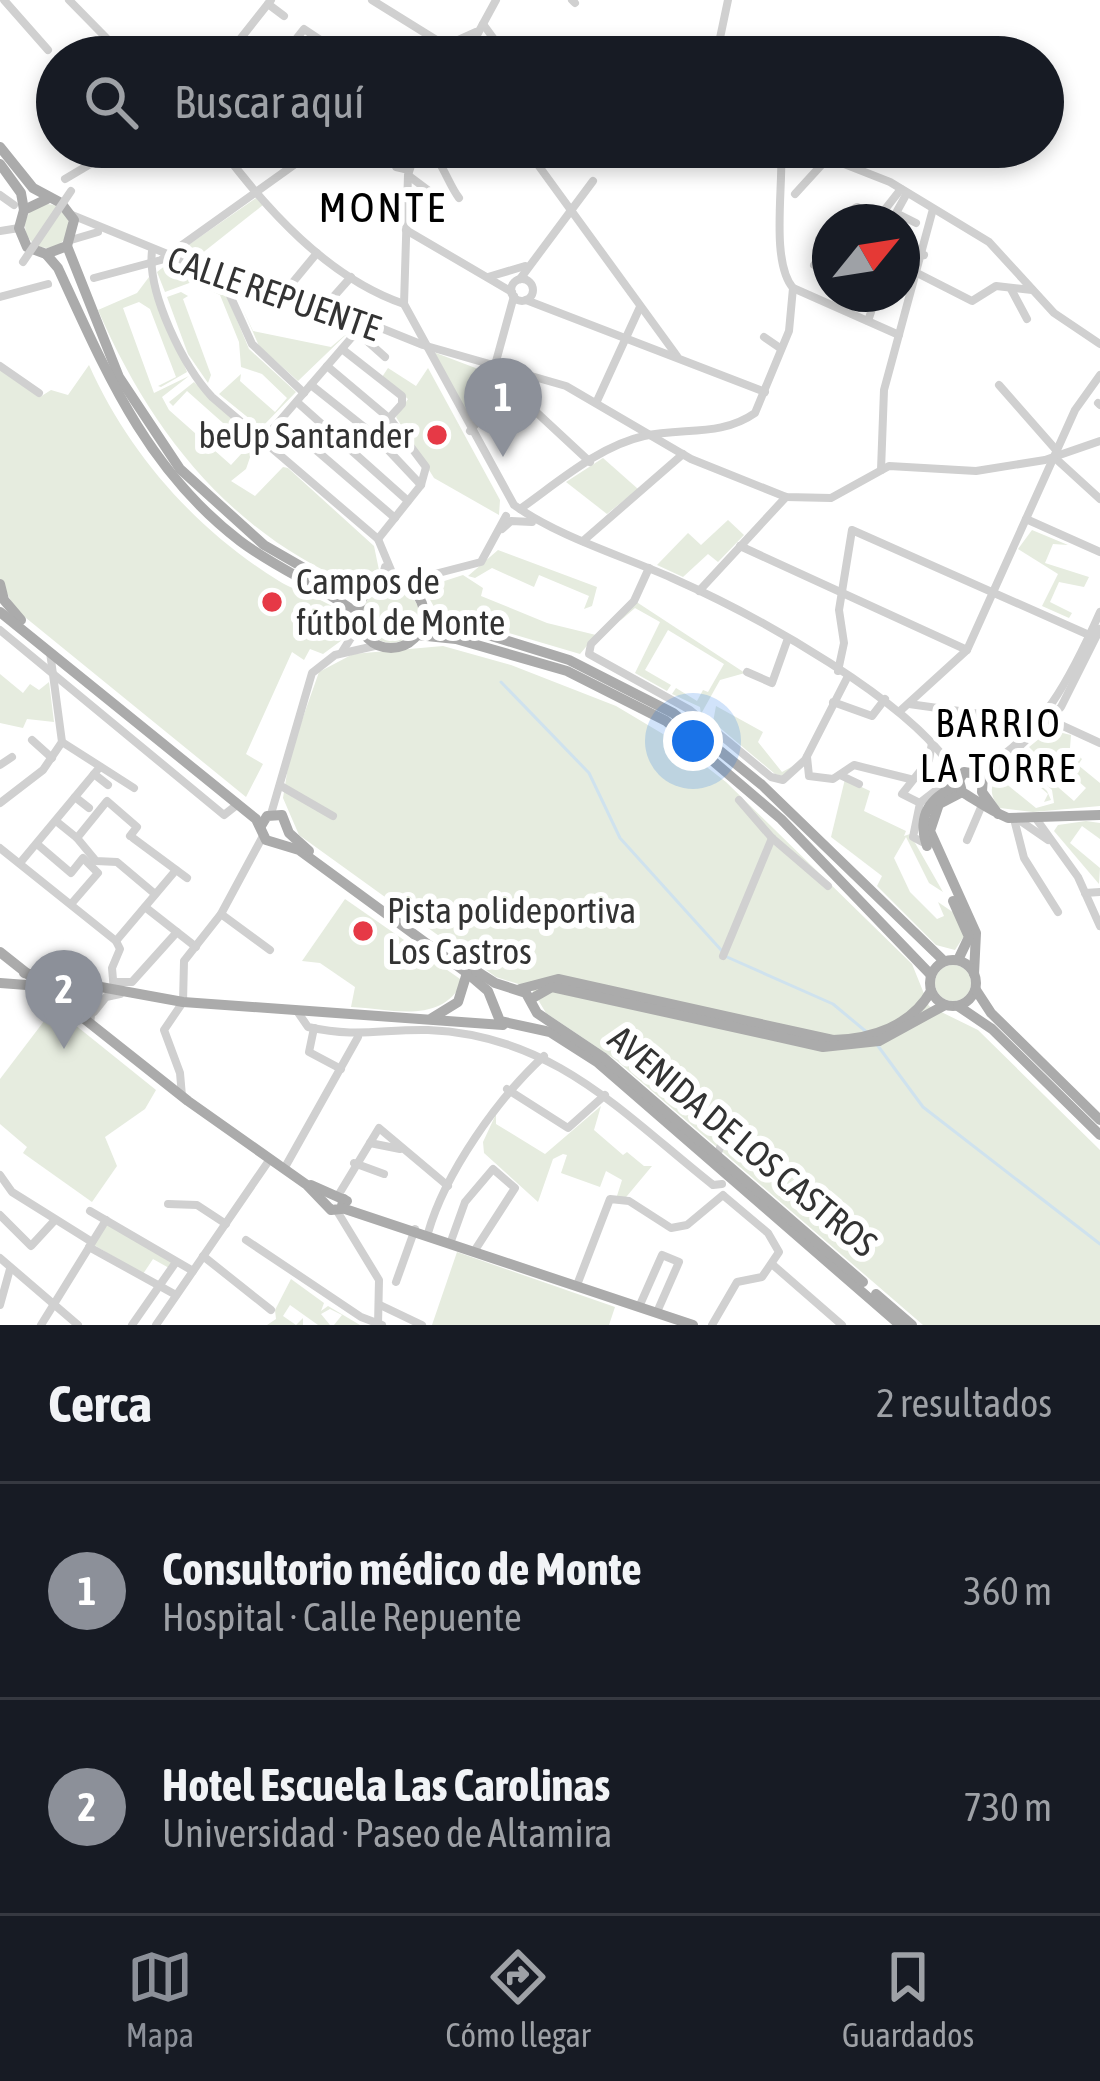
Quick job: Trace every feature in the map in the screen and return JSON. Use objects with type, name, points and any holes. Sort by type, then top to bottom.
[{"type":"main road","points":[[0,147],[47,199],[71,214],[69,243],[108,356],[144,420],[181,469],[264,545],[337,587],[366,592],[381,583],[399,583],[420,600],[424,615],[417,635],[401,646],[379,645],[359,619],[237,539],[172,476],[110,385],[58,268],[46,254],[27,247],[19,228],[21,193],[0,164]]},
{"type":"main road","points":[[19,207],[47,199]]},
{"type":"main road","points":[[46,254],[69,243]]},
{"type":"main road","points":[[0,584],[1,606],[50,652],[238,804],[466,964],[514,988]]},
{"type":"main road","points":[[359,619],[366,592]]},
{"type":"main road","points":[[1,606],[273,828],[467,973],[506,1025]]},
{"type":"main road","points":[[424,615],[569,660],[673,713],[762,785],[951,961],[974,974]]},
{"type":"main road","points":[[417,635],[456,639],[567,671],[666,721],[781,819],[931,975],[931,991],[915,1013],[888,1033]]},
{"type":"main road","points":[[931,975],[951,961],[968,930],[926,844],[926,808],[971,786]]},
{"type":"main road","points":[[971,786],[998,814],[1017,820],[1100,815]]},
{"type":"main road","points":[[971,786],[936,808],[930,831],[976,933],[976,990],[991,1012],[1100,1120]]},
{"type":"main road","points":[[0,952],[22,979],[92,1018],[182,1096],[336,1201],[693,1325]]},
{"type":"main road","points":[[1,983],[13,977],[11,961]]},
{"type":"main road","points":[[421,1019],[455,1005],[467,973]]},
{"type":"main road","points":[[1,983],[22,979],[89,988]]},
{"type":"main road","points":[[457,1021],[482,1019],[514,988],[558,980],[827,1044]]},
{"type":"main road","points":[[40,986],[117,989],[201,1004],[506,1025],[521,1024],[532,1002],[552,987],[827,1044],[888,1033],[952,1006],[976,990]]},
{"type":"main road","name":"AVENIDA DE LOS CASTROS","points":[[514,988],[604,1058],[912,1325]]},
{"type":"main road","points":[[931,991],[992,1029],[1100,1136]]},
{"type":"main road","name":"AVENIDA DE LOS CASTROS","points":[[521,1024],[550,1032],[626,1086],[698,1149],[724,1186],[900,1325]]},
{"type":"street","points":[[69,0],[104,36]]},
{"type":"street","points":[[372,0],[430,36]]},
{"type":"street","points":[[720,36],[728,0]]},
{"type":"street","points":[[5,1],[36,36]]},
{"type":"street","points":[[243,36],[270,2],[284,16]]},
{"type":"street","points":[[476,36],[492,2]]},
{"type":"street","points":[[465,36],[480,28]]},
{"type":"street","points":[[480,28],[487,36]]},
{"type":"street","points":[[65,179],[84,168]]},
{"type":"street","points":[[237,168],[317,253],[404,304]]},
{"type":"street","points":[[165,256],[290,168]]},
{"type":"street","points":[[399,168],[437,196]]},
{"type":"street","points":[[410,168],[404,304],[423,345],[597,401],[682,454],[786,496],[831,498],[881,470],[900,465],[966,472],[1100,441]]},
{"type":"street","points":[[441,168],[460,198]]},
{"type":"street","points":[[539,168],[677,356]]},
{"type":"street","points":[[782,168],[786,279],[793,288],[899,334]]},
{"type":"street","points":[[795,194],[819,168]]},
{"type":"street","points":[[849,168],[904,191],[1002,251],[1070,327],[1100,344]]},
{"type":"street","points":[[487,277],[526,266],[536,258],[593,181]]},
{"type":"street","points":[[23,262],[71,191]]},
{"type":"street","points":[[892,204],[904,191]]},
{"type":"street","points":[[899,204],[904,191]]},
{"type":"street","points":[[0,195],[19,207]]},
{"type":"street","points":[[920,269],[933,208]]},
{"type":"street","name":"CALLE REPUENTE","points":[[71,214],[151,256],[165,256],[279,299],[366,321],[423,345],[514,513]]},
{"type":"street","points":[[0,231],[19,228]]},
{"type":"street","points":[[406,230],[557,311],[765,392]]},
{"type":"street","points":[[69,243],[89,231],[105,232]]},
{"type":"street","points":[[279,299],[317,253]]},
{"type":"street","points":[[94,278],[151,256],[187,365],[212,397],[378,539],[399,583],[481,562],[514,513],[590,462],[652,434],[700,433],[739,423],[755,412],[790,326],[793,288]]},
{"type":"street","points":[[532,286],[536,258]]},
{"type":"street","points":[[526,266],[493,385],[534,410],[590,462]]},
{"type":"street","points":[[920,275],[967,301],[993,287],[1034,290]]},
{"type":"street","points":[[328,304],[351,277]]},
{"type":"street","points":[[222,279],[252,344],[409,501]]},
{"type":"street","points":[[0,297],[48,284]]},
{"type":"street","points":[[234,300],[237,285]]},
{"type":"street","points":[[518,292],[532,286]]},
{"type":"street","points":[[518,292],[532,286]]},
{"type":"street","points":[[532,286],[557,311]]},
{"type":"street","points":[[1011,288],[1027,319]]},
{"type":"street","points":[[597,401],[640,307]]},
{"type":"street","points":[[868,321],[871,312]]},
{"type":"street","points":[[881,470],[884,390],[906,312]]},
{"type":"street","points":[[264,439],[366,321]]},
{"type":"street","points":[[357,332],[385,357]]},
{"type":"street","points":[[764,337],[780,348]]},
{"type":"street","points":[[342,349],[402,396],[374,435]]},
{"type":"street","points":[[0,366],[39,393]]},
{"type":"street","points":[[327,366],[390,418],[426,466],[421,485],[378,539]]},
{"type":"street","points":[[904,707],[967,650],[1075,410],[1100,375]]},
{"type":"street","points":[[311,385],[374,435],[421,485]]},
{"type":"street","points":[[999,385],[1055,454],[1100,499]]},
{"type":"street","points":[[470,431],[501,392]]},
{"type":"street","points":[[281,420],[394,518]]},
{"type":"street","points":[[584,541],[682,454]]},
{"type":"street","points":[[699,591],[786,496]]},
{"type":"street","points":[[514,513],[699,591],[886,700],[934,712],[995,716]]},
{"type":"street","points":[[1026,519],[1100,552]]},
{"type":"street","points":[[649,568],[634,601],[591,644],[590,654],[690,710],[777,780],[793,775],[806,756],[843,674],[841,595],[852,530],[1089,635]]},
{"type":"street","points":[[740,546],[967,650]]},
{"type":"street","points":[[381,583],[386,559]]},
{"type":"street","points":[[420,600],[436,575]]},
{"type":"street","points":[[1047,718],[1100,612]]},
{"type":"street","points":[[341,652],[359,619]]},
{"type":"street","points":[[971,786],[1047,718],[1076,683],[1100,629]]},
{"type":"street","points":[[0,630],[224,815],[238,804]]},
{"type":"street","points":[[747,672],[772,683],[788,641]]},
{"type":"street","points":[[182,1096],[180,1073],[164,1030],[184,985],[182,967],[273,828],[308,681],[320,664],[341,652],[379,645]]},
{"type":"street","points":[[50,652],[62,742],[108,785]]},
{"type":"street","points":[[55,698],[66,687]]},
{"type":"street","points":[[833,701],[872,716],[886,700]]},
{"type":"street","points":[[904,707],[971,786],[970,837]]},
{"type":"street","points":[[1047,718],[1100,743]]},
{"type":"street","points":[[128,738],[139,724]]},
{"type":"street","points":[[32,740],[52,758]]},
{"type":"street","points":[[0,787],[4,799],[52,758],[62,742]]},
{"type":"street","points":[[920,802],[902,796],[912,774],[929,760],[932,742]]},
{"type":"street","points":[[806,756],[806,775],[842,776],[859,784]]},
{"type":"street","points":[[0,765],[12,757]]},
{"type":"street","points":[[842,776],[854,765],[943,784],[920,802],[912,833],[917,843],[926,844]]},
{"type":"street","points":[[96,771],[134,788]]},
{"type":"street","points":[[20,862],[96,771]]},
{"type":"street","points":[[281,790],[333,817]]},
{"type":"street","points":[[75,797],[89,808]]},
{"type":"street","points":[[739,800],[772,838],[828,886]]},
{"type":"street","points":[[77,838],[107,801],[137,826],[132,837],[187,878]]},
{"type":"street","points":[[1048,839],[1055,817]]},
{"type":"street","points":[[1017,820],[1048,839]]},
{"type":"street","points":[[1017,820],[1024,858],[1058,912]]},
{"type":"street","points":[[1037,820],[1085,893],[1100,926]]},
{"type":"street","points":[[56,821],[96,861],[111,861],[155,894]]},
{"type":"street","points":[[723,956],[772,838]]},
{"type":"street","points":[[37,844],[71,873],[83,858],[98,873],[72,903]]},
{"type":"street","points":[[0,848],[116,941],[120,949],[112,968],[117,989]]},
{"type":"street","points":[[116,941],[176,870]]},
{"type":"street","points":[[1085,893],[1100,892]]},
{"type":"street","points":[[145,907],[196,946]]},
{"type":"street","points":[[221,914],[270,950]]},
{"type":"street","points":[[92,1018],[106,998],[132,982],[177,932]]},
{"type":"street","points":[[184,985],[201,1004]]},
{"type":"street","points":[[89,988],[92,1018]]},
{"type":"street","points":[[297,1010],[314,1028],[309,1052],[339,1073]]},
{"type":"street","name":"AVENIDA DE LOS CASTROS","points":[[314,1028],[358,1037],[428,1030],[518,1046],[544,1056],[610,1098],[713,1185],[724,1186]]},
{"type":"street","points":[[284,1169],[358,1037]]},
{"type":"street","points":[[396,1282],[433,1198],[448,1186],[507,1089],[544,1056]]},
{"type":"street","name":"AVENIDA DE LOS CASTROS","points":[[507,1089],[568,1128],[626,1086]]},
{"type":"street","points":[[717,1155],[733,1119]]},
{"type":"street","points":[[246,1240],[363,1321],[380,1325],[377,1275],[336,1201],[354,1163],[379,1128],[448,1186]]},
{"type":"street","points":[[370,1142],[392,1143]]},
{"type":"street","name":"AVENIDA DE LOS CASTROS","points":[[690,1162],[698,1149]]},
{"type":"street","points":[[157,1325],[270,1159]]},
{"type":"street","points":[[354,1163],[384,1174]]},
{"type":"street","points":[[451,1241],[465,1202],[493,1168],[515,1188],[475,1250]]},
{"type":"street","points":[[0,1175],[12,1192],[176,1295]]},
{"type":"street","points":[[577,1285],[610,1199],[629,1201],[671,1228],[690,1223],[724,1186],[776,1242],[779,1252],[762,1277],[737,1282],[712,1325]]},
{"type":"street","points":[[168,1204],[197,1205],[226,1224]]},
{"type":"street","points":[[89,1211],[193,1271]]},
{"type":"street","points":[[1,1218],[31,1246],[55,1220]]},
{"type":"street","points":[[40,1325],[106,1220]]},
{"type":"street","points":[[640,1306],[662,1255],[679,1262],[657,1312]]},
{"type":"street","points":[[203,1256],[271,1310]]},
{"type":"street","points":[[0,1258],[77,1325]]},
{"type":"street","points":[[132,1325],[176,1262]]},
{"type":"street","points":[[773,1265],[842,1325]]},
{"type":"street","points":[[0,1305],[10,1269]]},
{"type":"street","points":[[380,1305],[422,1325]]},
{"type":"shaded area","points":[[256,198],[263,205],[191,262],[174,255]]},
{"type":"shaded area","points":[[47,204],[63,210],[69,226],[63,242],[47,248],[31,242],[25,226],[31,210]]},
{"type":"shaded area","points":[[166,265],[224,289],[249,349],[296,392],[261,428],[219,394],[241,374],[240,381],[275,412],[287,398],[262,374],[241,367],[239,342],[220,295],[192,282],[165,292],[157,272]]},
{"type":"shaded area","points":[[149,277],[187,372],[158,386],[176,377],[150,309],[139,302],[123,308],[154,393],[189,376],[162,397],[169,410],[231,465],[242,453],[241,439],[187,391],[173,406],[169,402],[194,382],[256,440],[246,469],[231,481],[255,496],[283,467],[288,468],[374,546],[380,575],[353,584],[268,536],[198,472],[169,436],[142,396],[98,310],[137,293]]},
{"type":"shaded area","points":[[181,292],[188,296],[183,299],[211,375],[208,383],[188,354],[167,297]]},
{"type":"shaded area","points":[[242,307],[253,331],[331,347],[351,330],[298,381],[259,346]]},
{"type":"shaded area","points":[[430,354],[494,375],[495,395],[472,425]]},
{"type":"shaded area","points":[[89,365],[124,429],[193,514],[249,561],[338,609],[352,623],[353,632],[323,654],[310,649],[304,660],[292,652],[246,754],[263,764],[246,797],[15,609],[0,579],[0,370],[40,397],[51,390],[68,395]]},
{"type":"shaded area","name":"beUp Santander","points":[[388,368],[416,386],[428,368],[500,500],[499,515],[434,478],[396,417],[408,399],[382,377]]},
{"type":"shaded area","points":[[603,458],[638,489],[607,514],[566,482]]},
{"type":"shaded area","points":[[728,520],[744,535],[718,562],[708,554],[683,577],[657,565],[688,533],[701,545]]},
{"type":"shaded area","points":[[1032,530],[1068,545],[1053,544],[1045,563],[1089,577],[1084,587],[1059,582],[1050,602],[1072,613],[1069,618],[1042,606],[1058,574],[1018,549]]},
{"type":"shaded area","points":[[498,550],[597,587],[592,606],[584,609],[589,596],[539,575],[534,587],[492,568],[475,578],[468,576]]},
{"type":"shaded area","points":[[463,575],[483,588],[481,596],[547,623],[596,635],[580,654],[437,612],[429,598],[432,585]]},
{"type":"shaded area","points":[[391,587],[411,595],[419,615],[411,635],[391,643],[371,635],[363,615],[371,595]]},
{"type":"shaded area","points":[[635,601],[745,673],[720,680],[701,714],[700,707],[672,694],[676,688],[697,701],[724,664],[668,630],[645,670],[671,685],[667,691],[635,673],[660,622],[635,608],[620,621]]},
{"type":"shaded area","points":[[443,646],[511,665],[616,706],[668,737],[726,782],[912,964],[929,1006],[978,1030],[1100,1150],[1100,1325],[923,1325],[616,1060],[546,1013],[531,988],[496,977],[299,835],[283,798],[290,754],[319,672],[353,654]]},
{"type":"shaded area","points":[[0,674],[23,693],[30,684],[39,690],[49,682],[54,722],[27,719],[23,728],[0,723]]},
{"type":"shaded area","points":[[716,706],[763,732],[758,742],[782,772],[797,764],[783,776],[775,774],[713,722]]},
{"type":"shaded area","points":[[1050,730],[1071,735],[1070,748],[1082,759],[1078,765],[1100,783],[1100,806],[1033,812],[1000,808],[992,788],[1013,760],[1047,791],[1051,800],[1044,802],[1048,794],[1017,767],[1004,782],[1036,808],[1054,803],[1052,790],[1016,758],[1026,749],[1039,763],[1036,768],[1074,801],[1086,788],[1050,756],[1042,760],[1029,747]]},
{"type":"shaded area","points":[[845,779],[870,791],[864,811],[906,831],[904,836],[910,834],[943,892],[929,883],[906,837],[894,858],[910,892],[937,919],[944,916],[938,902],[954,913],[964,936],[955,950],[936,945],[877,886],[882,876],[831,837]]},
{"type":"shaded area","points":[[1100,823],[1100,839],[1082,826],[1070,843],[1100,868],[1099,884],[1054,831],[1058,825]]},
{"type":"shaded area","points":[[345,899],[463,981],[454,995],[442,1004],[415,1011],[351,1007],[355,987],[320,963],[302,961]]},
{"type":"shaded area","points":[[953,965],[965,971],[971,983],[965,995],[953,1001],[941,995],[935,983],[941,971]]},
{"type":"shaded area","points":[[54,1008],[156,1090],[145,1109],[105,1137],[117,1166],[92,1202],[23,1153],[27,1147],[0,1124],[0,1079]]},
{"type":"shaded area","points":[[601,1106],[594,1130],[623,1155],[627,1152],[644,1166],[652,1166],[622,1202],[616,1199],[622,1180],[606,1171],[600,1187],[561,1173],[567,1155],[563,1154],[553,1159],[538,1202],[484,1153],[483,1142],[496,1114],[496,1124],[545,1154]]},
{"type":"shaded area","points":[[108,1223],[173,1263],[169,1268],[153,1259],[143,1274],[94,1245]]},
{"type":"shaded area","points":[[457,1252],[615,1307],[609,1325],[432,1325]]},
{"type":"shaded area","points":[[291,1279],[324,1303],[321,1311],[328,1306],[360,1325],[334,1325],[342,1315],[330,1309],[321,1314],[330,1325],[318,1325],[290,1305],[283,1316],[296,1325],[267,1325],[276,1319],[275,1310]]},
{"type":"waterway","points":[[501,682],[589,773],[620,838],[722,951]]},
{"type":"waterway","points":[[727,957],[833,1004],[869,1034]]},
{"type":"waterway","points":[[878,1046],[923,1107],[1100,1244]]},
{"type":"place","name":"beUp Santander","points":[[437,435]]},
{"type":"place","name":"Consultorio médico de Monte","points":[[503,457]]},
{"type":"place","name":"Campos de fútbol de Monte","points":[[272,602]]},
{"type":"place","name":"Pista polideportiva Los Castros","points":[[363,931]]},
{"type":"place","name":"Hotel Escuela Las Carolinas","points":[[64,1049]]},
{"type":"district","name":"MONTE","points":[[383,207]]},
{"type":"district","name":"BARRIO LA TORRE","points":[[999,746]]}]
